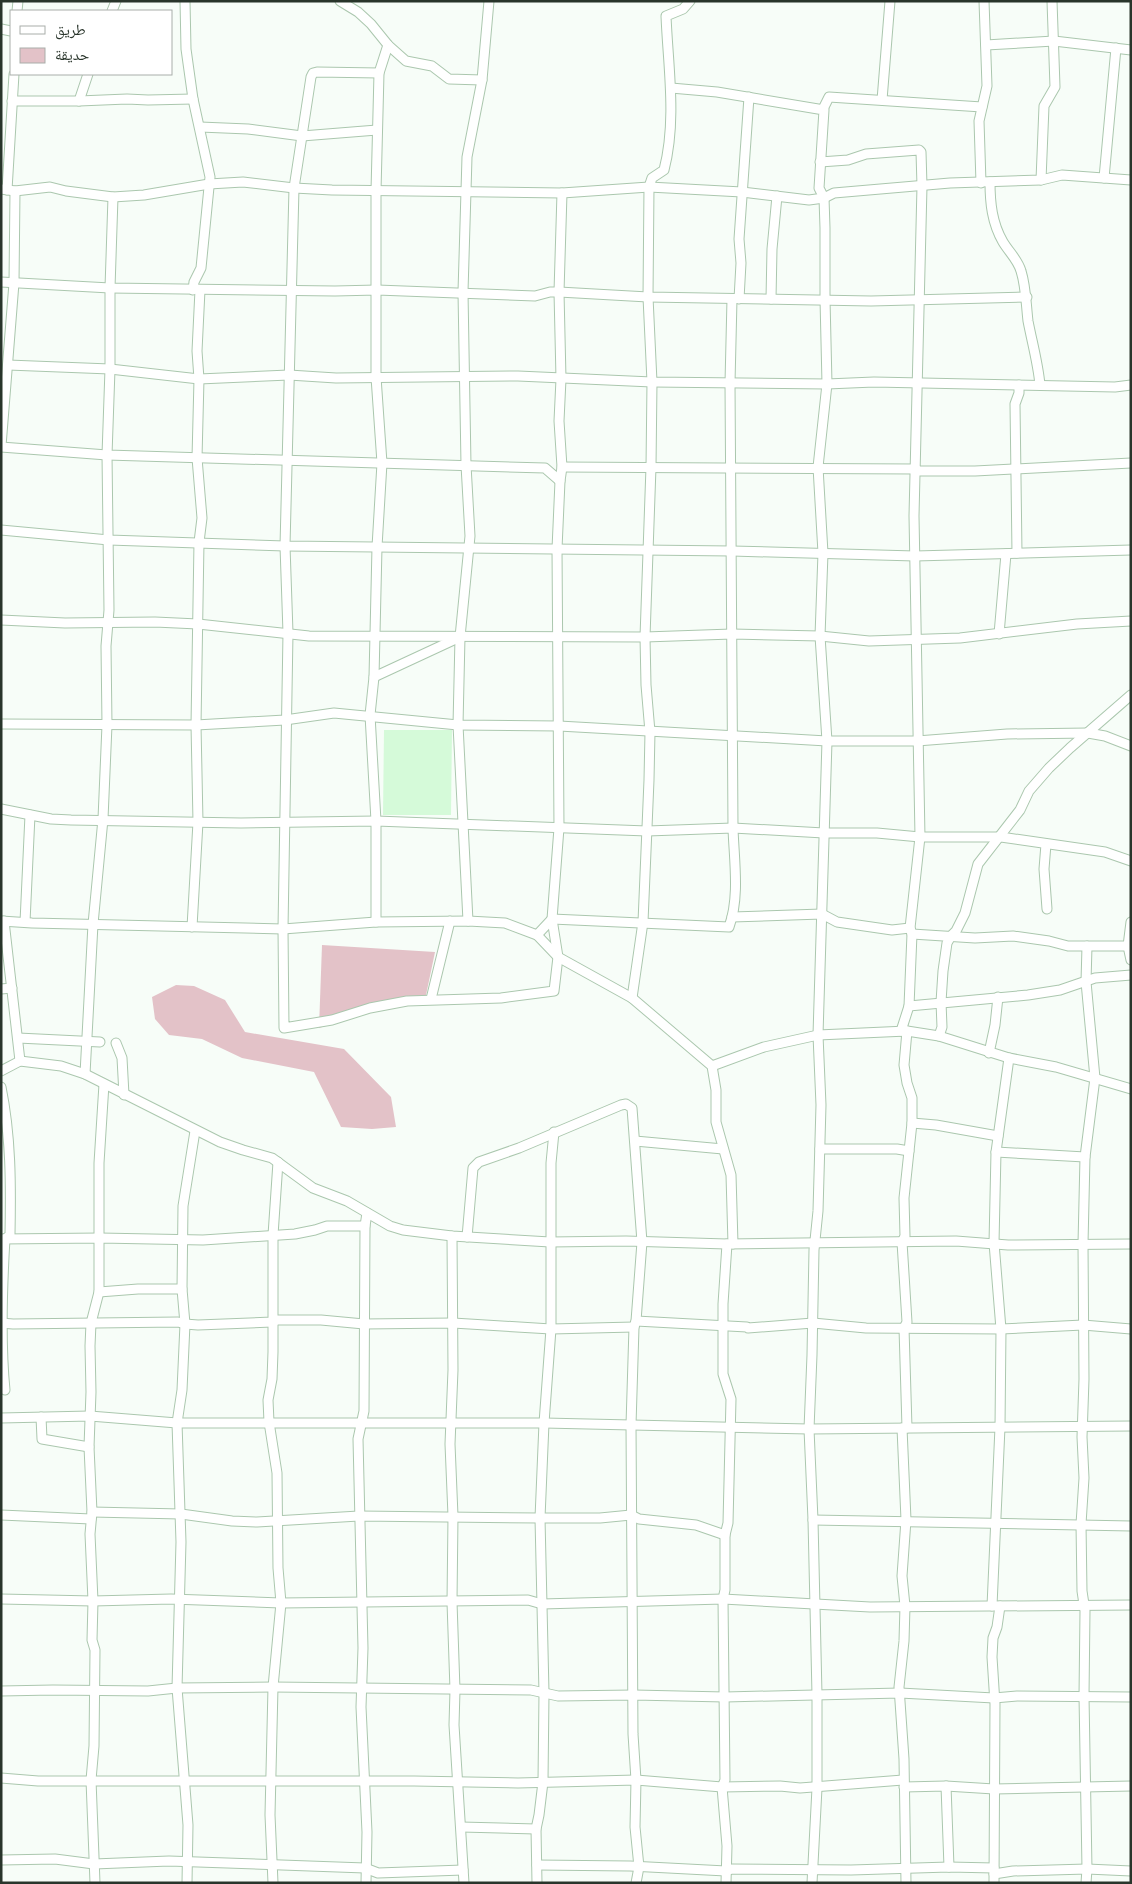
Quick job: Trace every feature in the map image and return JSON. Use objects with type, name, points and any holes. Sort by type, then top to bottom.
[{"type":"street","points":[[185,1],[186,49],[193,99],[208,165],[209,184],[201,268],[194,282],[197,290],[199,379],[197,458],[202,518],[199,542],[196,725],[198,822],[192,927]]},
{"type":"street","points":[[340,1],[358,12],[371,24],[388,45],[406,62],[432,66],[449,79],[482,80]]},
{"type":"street","points":[[468,921],[458,724],[460,637],[470,536],[466,466],[463,292],[467,156],[482,80],[489,1]]},
{"type":"street","points":[[632,998],[643,922],[650,732],[646,685],[646,637],[652,382],[648,297],[650,187],[652,178],[665,168],[669,134],[671,88],[666,16],[683,9],[690,1]]},
{"type":"street","points":[[882,100],[890,1]]},
{"type":"street","points":[[984,1],[987,86],[979,121],[986,183],[996,228],[1003,242],[1019,264],[1027,297],[1028,319],[1038,362],[1040,385]]},
{"type":"street","points":[[1041,180],[1044,106],[1055,87],[1052,1]]},
{"type":"street","points":[[986,45],[1054,42],[1131,50]]},
{"type":"street","points":[[376,922],[376,821],[370,715],[374,677],[377,547],[382,463],[376,377],[376,191],[379,73],[388,45]]},
{"type":"street","points":[[1104,178],[1116,48]]},
{"type":"street","points":[[379,73],[313,73],[294,188],[285,546],[288,633],[283,929],[284,1028],[332,1020],[388,1004],[431,999],[501,998],[554,991],[558,957],[552,919],[559,828],[557,549],[562,467],[559,421],[561,379],[559,292],[562,193]]},
{"type":"street","points":[[14,75],[8,190],[14,283],[1,446],[107,455],[545,468],[560,481]]},
{"type":"street","points":[[79,101],[88,75]]},
{"type":"street","points":[[671,88],[749,96],[776,103],[823,109]]},
{"type":"street","points":[[537,935],[552,919],[729,927],[732,917],[735,883],[732,736],[732,467],[730,383],[736,299],[741,263],[739,239],[749,96]]},
{"type":"street","points":[[812,1883],[817,1788],[817,1695],[809,1428],[814,1250],[816,1242],[820,1149],[821,1105],[818,1035],[827,741],[820,636],[823,553],[818,467],[827,384],[824,198],[819,188],[823,109],[829,96],[982,107]]},
{"type":"street","points":[[12,101],[79,101],[127,98],[148,100],[193,99]]},
{"type":"street","points":[[200,127],[248,129],[302,136],[377,130]]},
{"type":"street","points":[[820,162],[844,160],[866,154],[919,150],[921,152],[922,186],[918,301],[914,556],[920,837],[911,931],[909,1006],[904,1031],[904,1065],[912,1098],[912,1123],[904,1198],[905,1236],[902,1242],[908,1322],[904,1328],[906,1520],[902,1576],[905,1606],[899,1688],[904,1759],[906,1883]]},
{"type":"street","points":[[8,190],[50,187],[66,192],[113,197],[144,195],[209,184],[243,182],[294,188],[376,191],[466,190],[562,193],[650,187],[742,192],[809,200],[824,198],[834,193],[950,182],[986,183],[1041,180],[1062,175],[1131,180]]},
{"type":"street","points":[[770,299],[777,196]]},
{"type":"street","points":[[85,1074],[93,924],[103,820],[107,725],[106,646],[109,540],[107,455],[113,197]]},
{"type":"street","points":[[1,282],[110,288],[291,291],[376,290],[535,296],[559,292],[736,299],[918,301],[1027,297]]},
{"type":"street","points":[[8,365],[110,369],[199,379],[289,375],[321,378],[518,376],[652,382],[827,384],[874,382],[1115,387],[1131,384]]},
{"type":"street","points":[[1017,553],[1015,404],[1019,393],[1019,385]]},
{"type":"street","points":[[562,467],[818,467],[916,470],[1131,463]]},
{"type":"street","points":[[1,530],[109,540],[285,546],[732,550],[914,556],[1131,550]]},
{"type":"street","points":[[999,634],[1006,554]]},
{"type":"street","points":[[1,620],[198,624],[309,636],[374,635],[558,638],[732,634],[820,636],[869,641],[960,638],[1076,624],[1131,621]]},
{"type":"street","points":[[374,677],[460,637]]},
{"type":"street","points":[[939,1036],[942,1027],[942,971],[948,943],[965,913],[978,864],[1001,837],[1020,810],[1029,791],[1070,748],[1131,695]]},
{"type":"street","points":[[1,724],[196,725],[286,720],[334,713],[458,724],[559,726],[827,741],[917,741],[1007,734],[1088,733],[1104,736],[1131,746]]},
{"type":"street","points":[[1,810],[60,820],[198,822],[376,821],[647,831],[733,828],[824,833],[878,833],[920,837],[1001,837],[1105,852],[1131,861]]},
{"type":"street","points":[[25,922],[30,815]]},
{"type":"street","points":[[1046,844],[1044,870],[1048,909]]},
{"type":"street","points":[[732,917],[822,914],[833,920],[892,930],[975,938],[1013,936],[1049,941],[1068,946],[1128,946]]},
{"type":"street","points":[[20,1061],[3,921],[283,929],[376,922],[468,921],[505,923],[537,935],[558,957],[632,998],[712,1066],[716,1090],[716,1122],[731,1175],[730,1244],[723,1304],[723,1374],[731,1399],[728,1522],[725,1535],[725,1590],[723,1599],[725,1698],[723,1745],[725,1780],[722,1787],[727,1846],[726,1883]]},
{"type":"street","points":[[431,999],[450,921]]},
{"type":"street","points":[[1131,922],[1128,946],[1131,960]]},
{"type":"street","points":[[1086,1883],[1085,1611],[1083,1605],[1081,1524],[1084,1478],[1082,1426],[1084,1379],[1083,1244],[1085,1157],[1095,1078],[1086,982],[1087,946]]},
{"type":"street","points":[[909,1006],[1046,992],[1095,978],[1131,975]]},
{"type":"street","points":[[1,989],[12,988]]},
{"type":"street","points":[[989,1053],[998,997]]},
{"type":"street","points":[[712,1066],[764,1047],[818,1035],[904,1031],[939,1036],[989,1053],[1056,1067],[1131,1090]]},
{"type":"street","points":[[18,1038],[100,1042]]},
{"type":"street","points":[[116,1044],[122,1058],[124,1095]]},
{"type":"street","points":[[994,1875],[995,1704],[993,1648],[996,1606],[1001,1329],[994,1243],[996,1152],[1009,1058]]},
{"type":"street","points":[[1,1071],[20,1061],[60,1066],[85,1074],[195,1131],[243,1150],[272,1158],[312,1188],[347,1201],[390,1226],[403,1230],[452,1236],[550,1242],[730,1244],[956,1241],[1008,1244],[1131,1244]]},
{"type":"street","points":[[95,1883],[91,1780],[94,1746],[95,1657],[92,1640],[93,1601],[90,1534],[92,1515],[89,1447],[91,1322],[99,1292],[99,1163],[104,1084]]},
{"type":"street","points":[[1,1087],[7,1122],[10,1173],[10,1235],[3,1239]]},
{"type":"street","points":[[467,1237],[473,1166],[621,1104],[626,1104],[632,1108],[642,1242],[635,1324],[631,1425],[633,1734],[636,1780],[635,1828],[639,1867],[636,1883]]},
{"type":"street","points":[[912,1123],[936,1125],[998,1136]]},
{"type":"street","points":[[186,1883],[188,1825],[178,1688],[181,1514],[177,1423],[182,1390],[185,1324],[182,1289],[183,1206],[195,1131]]},
{"type":"street","points":[[537,1883],[536,1829],[543,1782],[544,1693],[540,1518],[544,1423],[551,1329],[551,1163],[554,1132]]},
{"type":"street","points":[[635,1141],[723,1149]]},
{"type":"street","points":[[820,1149],[897,1149],[909,1151]]},
{"type":"street","points":[[996,1152],[1085,1157]]},
{"type":"street","points":[[273,1883],[270,1815],[273,1687],[280,1604],[277,1473],[269,1422],[268,1400],[272,1379],[273,1235],[278,1162]]},
{"type":"street","points":[[366,1883],[367,1832],[361,1687],[363,1648],[358,1438],[364,1411],[365,1226],[367,1213]]},
{"type":"street","points":[[3,1239],[257,1238],[295,1234],[335,1226],[365,1226]]},
{"type":"street","points":[[452,1236],[453,1324],[450,1444],[453,1516],[454,1725],[464,1883]]},
{"type":"street","points":[[3,1239],[2,1323],[5,1390]]},
{"type":"street","points":[[99,1292],[138,1289],[182,1289]]},
{"type":"street","points":[[2,1323],[178,1322],[185,1324],[322,1320],[364,1324],[453,1324],[551,1329],[635,1324],[748,1328],[812,1324],[866,1328],[1001,1329],[1083,1325],[1131,1329]]},
{"type":"street","points":[[1,1418],[90,1416],[177,1423],[544,1423],[809,1428],[1131,1426]]},
{"type":"street","points":[[41,1417],[42,1439],[89,1447]]},
{"type":"street","points":[[1,1515],[181,1514],[232,1521],[257,1522],[359,1516],[600,1518],[631,1515],[639,1519],[696,1525],[725,1535]]},
{"type":"street","points":[[813,1520],[906,1520],[996,1524],[1131,1526]]},
{"type":"street","points":[[1,1599],[180,1600],[280,1604],[528,1600],[542,1604],[632,1600],[723,1599],[814,1603],[826,1606],[1131,1605]]},
{"type":"street","points":[[1,1691],[148,1691],[178,1688],[361,1687],[531,1690],[558,1696],[634,1695],[725,1698],[900,1693],[994,1698],[1017,1696],[1131,1697]]},
{"type":"street","points":[[1,1778],[38,1781],[271,1782],[636,1780],[722,1787],[780,1786],[817,1788],[903,1783],[928,1787],[946,1786],[994,1789],[1131,1786]]},
{"type":"street","points":[[946,1786],[948,1867]]},
{"type":"street","points":[[461,1827],[536,1829]]},
{"type":"street","points":[[1,1860],[55,1859],[94,1864],[169,1861],[365,1868],[378,1873],[463,1870]]},
{"type":"street","points":[[537,1865],[639,1867],[726,1872],[732,1869],[812,1870],[948,1867],[994,1875],[1013,1871],[1087,1869],[1131,1871]]},
{"type":"shaded area","points":[[384,730],[452,730],[451,815],[383,815]]},
{"type":"green space","points":[[322,945],[435,952],[426,995],[319,1028]]},
{"type":"green space","points":[[176,985],[194,986],[225,1000],[245,1032],[344,1049],[391,1097],[396,1127],[372,1129],[341,1127],[314,1072],[242,1058],[202,1039],[169,1035],[155,1019],[152,997]]}]
